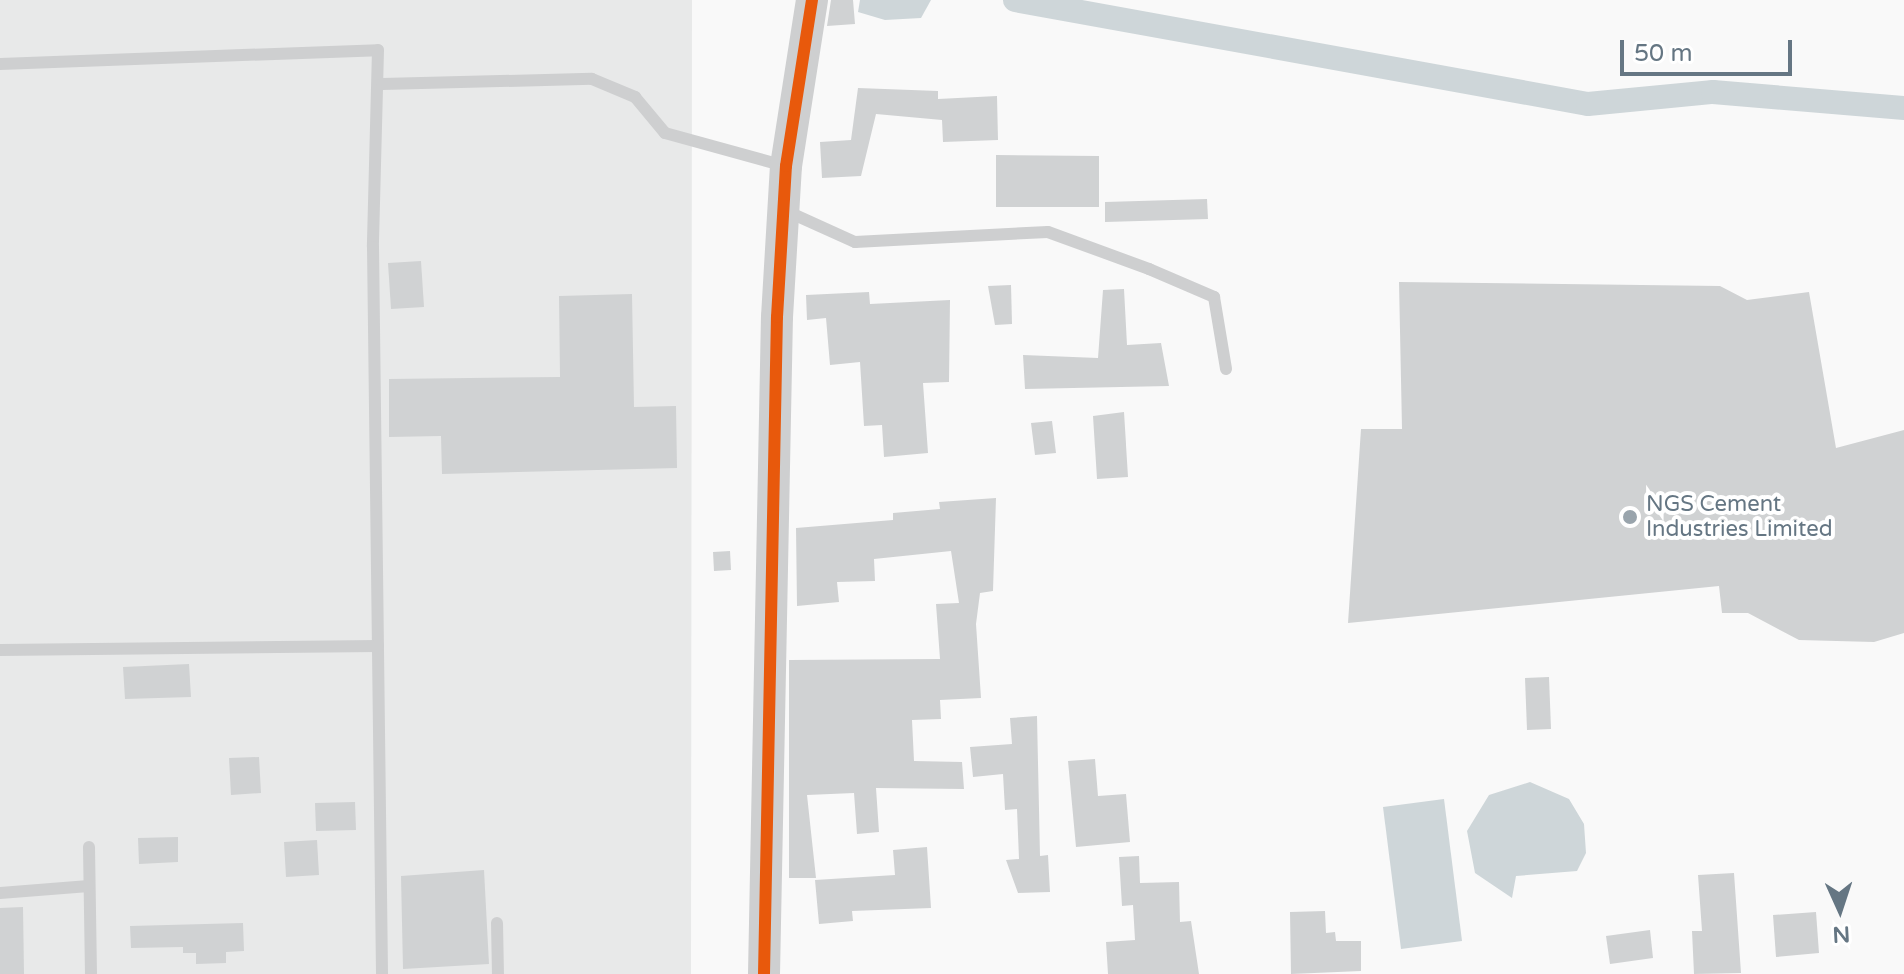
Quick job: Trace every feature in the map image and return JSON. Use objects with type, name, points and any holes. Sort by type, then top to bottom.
[{"type":"street","points":[[764,974],[786,166],[812,0]]},
{"type":"lane","points":[[0,64],[378,50],[382,84],[373,247],[382,974]]},
{"type":"lane","points":[[382,84],[592,79],[635,97],[665,133],[786,166]]},
{"type":"lane","points":[[784,210],[855,242],[1048,232],[1214,297],[1226,369]]},
{"type":"lane","points":[[0,650],[378,646]]},
{"type":"lane","points":[[89,847],[91,974]]},
{"type":"lane","points":[[0,893],[89,886]]},
{"type":"lane","points":[[497,923],[498,974]]},
{"type":"shaded area","points":[[0,0],[692,0],[691,974],[0,974]]},
{"type":"shaded area","points":[[860,0],[931,0],[921,18],[885,20],[858,12]]},
{"type":"shaded area","points":[[1530,782],[1569,799],[1584,824],[1586,853],[1577,871],[1516,876],[1512,898],[1475,873],[1467,831],[1489,795]]},
{"type":"shaded area","points":[[1444,799],[1462,941],[1401,949],[1383,807]]},
{"type":"building","points":[[831,0],[853,0],[855,24],[827,26]]},
{"type":"building","points":[[858,88],[938,91],[938,99],[997,96],[998,140],[943,142],[942,120],[876,114],[861,176],[822,178],[820,142],[851,140]]},
{"type":"building","points":[[996,155],[1099,156],[1099,207],[996,207]]},
{"type":"building","points":[[1207,199],[1208,219],[1105,222],[1105,202]]},
{"type":"building","points":[[421,261],[424,307],[391,309],[388,263]]},
{"type":"building","name":"NGS Cement Industries Limited","points":[[1399,282],[1720,286],[1747,300],[1809,292],[1836,448],[1904,430],[1904,633],[1874,642],[1799,640],[1748,613],[1722,613],[1719,586],[1348,623],[1361,429],[1402,429]]},
{"type":"building","points":[[1011,285],[1012,324],[995,325],[988,286]]},
{"type":"building","points":[[1124,289],[1127,345],[1161,343],[1169,386],[1025,389],[1023,355],[1098,358],[1103,290]]},
{"type":"building","points":[[869,292],[870,304],[950,300],[949,382],[923,383],[928,453],[884,457],[882,425],[864,426],[860,362],[830,365],[826,318],[807,320],[806,295]]},
{"type":"building","points":[[632,294],[634,407],[676,406],[677,468],[442,474],[441,436],[389,437],[389,379],[560,377],[559,296]]},
{"type":"building","points":[[1124,412],[1128,477],[1097,479],[1093,416]]},
{"type":"building","points":[[1052,421],[1056,453],[1035,455],[1031,423]]},
{"type":"building","points":[[996,498],[993,591],[980,593],[976,624],[981,698],[940,700],[941,719],[912,720],[914,761],[962,762],[964,789],[876,788],[879,832],[857,834],[854,793],[807,795],[816,878],[789,878],[789,660],[940,659],[936,604],[959,603],[951,551],[874,559],[875,581],[837,582],[839,602],[797,606],[796,528],[893,520],[893,513],[940,509],[939,502]]},
{"type":"building","points":[[730,551],[731,570],[714,571],[713,552]]},
{"type":"building","points":[[189,664],[191,697],[125,699],[123,667]]},
{"type":"building","points":[[1549,677],[1551,729],[1527,730],[1525,678]]},
{"type":"building","points":[[1037,716],[1040,856],[1048,855],[1050,892],[1018,893],[1006,860],[1019,859],[1017,809],[1005,810],[1003,774],[973,777],[970,747],[1012,744],[1010,718]]},
{"type":"building","points":[[259,757],[261,793],[231,795],[229,758]]},
{"type":"building","points":[[1095,759],[1098,796],[1126,794],[1130,842],[1076,847],[1068,761]]},
{"type":"building","points":[[355,802],[356,830],[316,831],[315,803]]},
{"type":"building","points":[[178,837],[178,862],[139,864],[138,838]]},
{"type":"building","points":[[317,840],[319,875],[286,877],[284,842]]},
{"type":"building","points":[[927,847],[931,908],[852,911],[853,921],[819,924],[815,880],[895,875],[893,850]]},
{"type":"building","points":[[1139,856],[1140,883],[1179,882],[1180,922],[1191,921],[1199,974],[1108,974],[1106,942],[1135,940],[1133,905],[1122,906],[1119,857]]},
{"type":"building","points":[[484,870],[489,964],[403,969],[401,876]]},
{"type":"building","points":[[1734,873],[1741,973],[1694,974],[1692,931],[1702,931],[1698,875]]},
{"type":"building","points":[[23,907],[24,974],[0,974],[0,908]]},
{"type":"building","points":[[1325,911],[1326,933],[1335,932],[1336,941],[1361,941],[1361,971],[1291,974],[1290,912]]},
{"type":"building","points":[[1816,912],[1819,953],[1776,957],[1773,915]]},
{"type":"building","points":[[243,923],[244,951],[226,952],[226,963],[196,964],[196,953],[183,953],[183,947],[131,948],[130,926]]},
{"type":"building","points":[[1650,930],[1653,958],[1610,964],[1606,936]]},
{"type":"waterway","points":[[1015,0],[1588,104],[1713,92],[1904,108]]},
{"type":"cycle path","points":[[764,974],[777,317],[786,166],[812,0]]},
{"type":"place","name":"NGS Cement Industries Limited","points":[[1630,517]]}]
